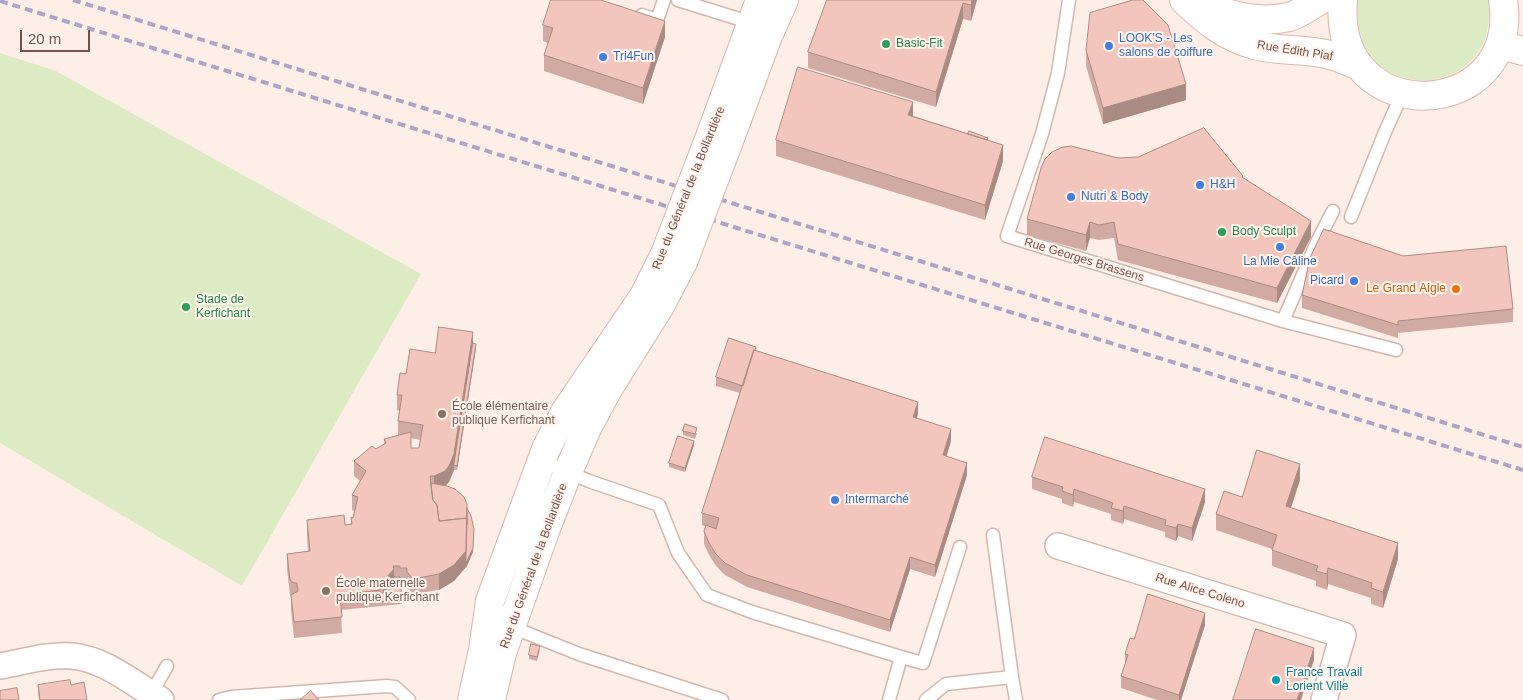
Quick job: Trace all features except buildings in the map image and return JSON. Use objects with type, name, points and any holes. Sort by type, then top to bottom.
[{"type":"main road","name":"Rue du Général de la Bollardière","points":[[472,700],[483,650],[499,623],[545,531],[588,426],[608,389],[660,306],[674,258],[721,138],[760,20],[784,0]]},
{"type":"main road","name":"Rue Édith Piaf","points":[[1184,0],[1208,23],[1233,37],[1254,45],[1276,50],[1330,54],[1359,66]]},
{"type":"main road","name":"Rue Édith Piaf","points":[[1194,0],[1211,8],[1259,20],[1290,17],[1320,0]]},
{"type":"main road","points":[[1342,0],[1341,18],[1345,41],[1359,66],[1380,85],[1402,94],[1426,97],[1444,94],[1470,82],[1511,48],[1504,31],[1504,0]]},
{"type":"main road","name":"Rue du Général de la Bollardière","points":[[491,700],[502,653],[499,623],[490,600],[541,461],[565,412],[644,296],[674,258]]},
{"type":"street","name":"Rue Alice Coleno","points":[[1058,546],[1343,635],[1324,700]]},
{"type":"street","points":[[0,666],[59,656],[83,657],[107,667],[145,695]]},
{"type":"lane","points":[[631,11],[657,20],[664,0]]},
{"type":"lane","points":[[678,0],[760,20],[776,0]]},
{"type":"lane","name":"Rue Georges Brassens","points":[[1069,3],[1054,89],[1042,134],[1007,236],[1283,321],[1396,350]]},
{"type":"lane","points":[[1351,216],[1402,94]]},
{"type":"lane","points":[[1283,321],[1317,242],[1333,211]]},
{"type":"lane","points":[[541,461],[590,481],[659,505],[678,553],[706,595],[752,612],[923,663],[960,547]]},
{"type":"lane","points":[[992,534],[1016,700]]},
{"type":"lane","points":[[499,623],[579,654],[722,700]]},
{"type":"lane","points":[[889,700],[901,657]]},
{"type":"lane","points":[[145,695],[167,666]]},
{"type":"lane","points":[[926,700],[946,684],[1012,677]]},
{"type":"lane","points":[[219,700],[231,697],[387,686],[394,686],[409,700]]},
{"type":"green space","points":[[1358,0],[1488,0],[1486,34],[1472,59],[1451,75],[1424,80],[1398,76],[1376,61],[1361,36]]},
{"type":"green space","name":"Stade de Kerfichant","points":[[0,53],[56,71],[421,274],[242,586],[0,443]]},
{"type":"railway","points":[[73,0],[1523,447]]},
{"type":"railway","points":[[0,1],[1523,470]]},
{"type":"place","name":"Basic-Fit","points":[[886,44]]},
{"type":"place","name":"LOOK'S - Les salons de coiffure","points":[[1109,46]]},
{"type":"place","name":"Tri4Fun","points":[[603,57]]},
{"type":"place","name":"H&H","points":[[1200,185]]},
{"type":"place","name":"Nutri & Body","points":[[1071,197]]},
{"type":"place","name":"Body Sculpt","points":[[1222,232]]},
{"type":"place","name":"La Mie Câline","points":[[1280,247]]},
{"type":"place","name":"Picard","points":[[1354,281]]},
{"type":"place","name":"Le Grand Aigle","points":[[1456,289]]},
{"type":"place","name":"Stade de Kerfichant","points":[[186,307]]},
{"type":"place","name":"École élémentaire publique Kerfichant","points":[[442,414]]},
{"type":"place","name":"Intermarché","points":[[835,500]]},
{"type":"place","name":"École maternelle publique Kerfichant","points":[[326,591]]},
{"type":"place","name":"France Travail Lorient Ville","points":[[1276,680]]}]
